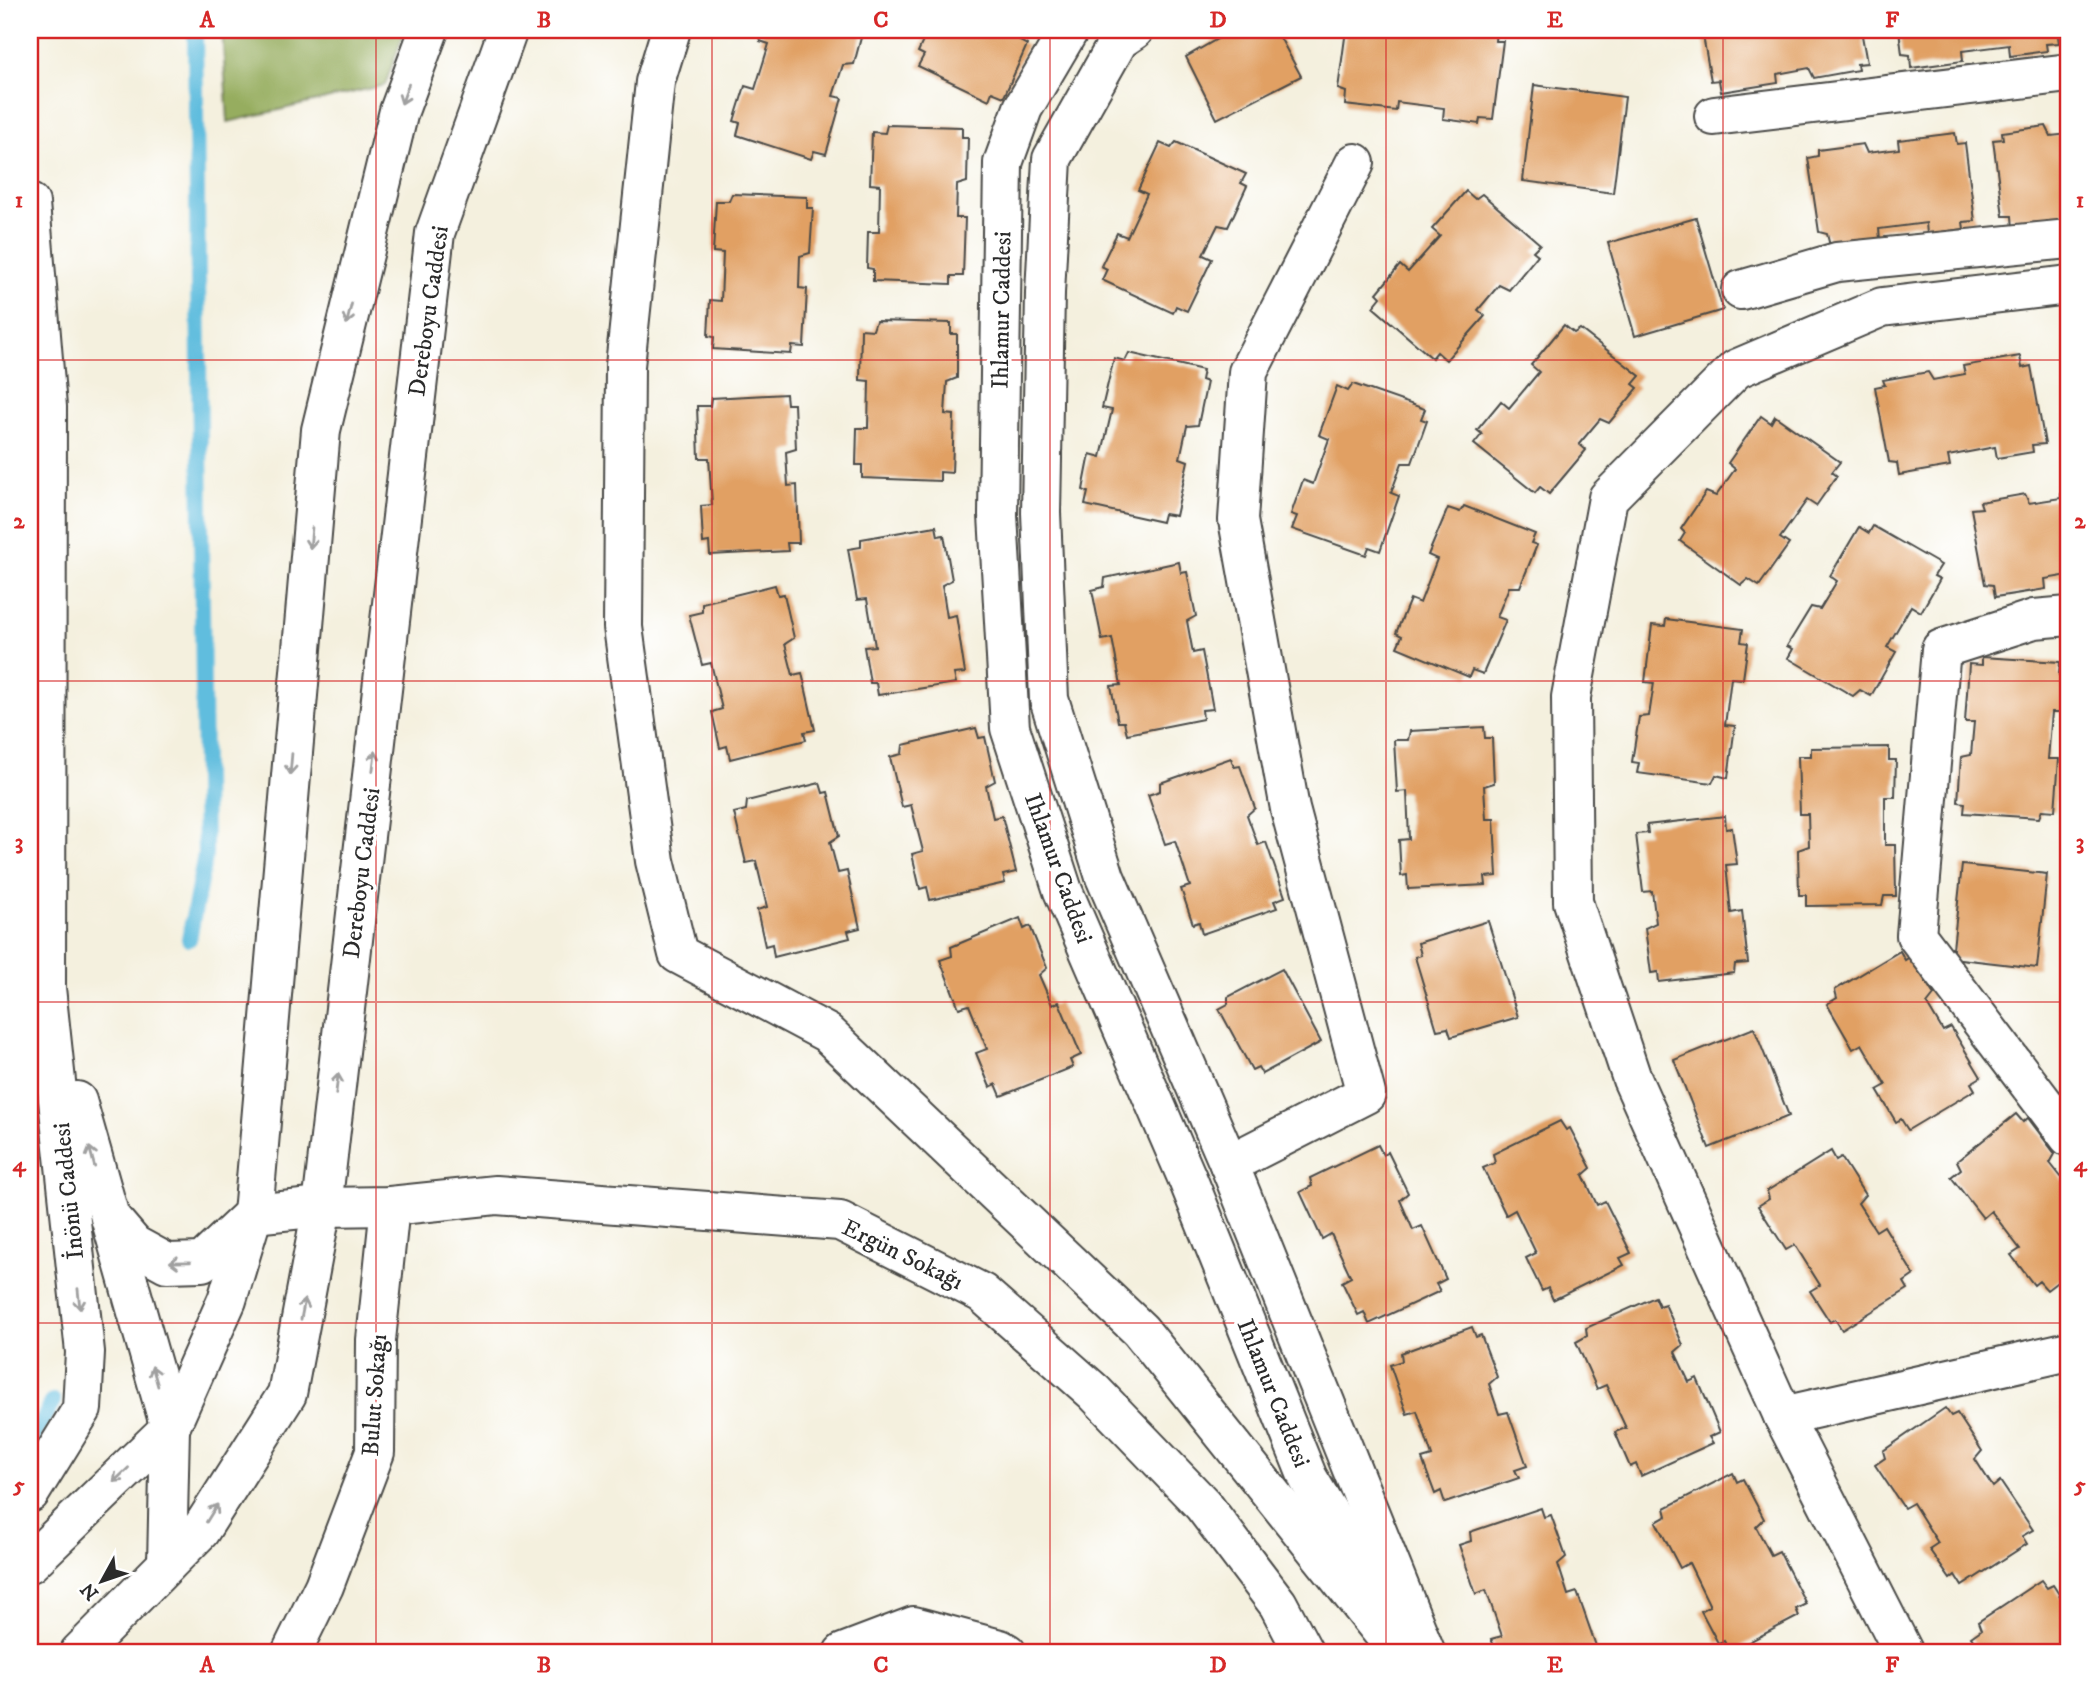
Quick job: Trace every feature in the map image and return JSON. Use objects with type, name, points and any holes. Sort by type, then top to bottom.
[{"type":"street","points":[[30,1563],[170,1428],[227,1300],[254,1214],[321,430],[399,111],[429,30]]},
{"type":"street","name":"Dereboyu Caddesi","points":[[79,1653],[200,1531],[287,1394],[322,1207],[435,233],[508,30]]},
{"type":"street","points":[[671,30],[655,82],[625,366],[623,627],[655,861],[678,954],[827,1033],[1140,1330],[1399,1653]]},
{"type":"street","name":"Ihlamur Caddesi","points":[[1069,30],[1023,108],[1003,163],[998,515],[1010,728],[1063,891],[1188,1180],[1308,1478],[1412,1653]]},
{"type":"street","name":"Ihlamur Caddesi","points":[[1133,30],[1119,40],[1052,159],[1045,293],[1041,513],[1049,699],[1105,877],[1229,1164],[1426,1653]]},
{"type":"street","points":[[1714,116],[2069,73]]},
{"type":"street","points":[[1229,1164],[1366,1094],[1290,809],[1238,520],[1248,372],[1355,163]]},
{"type":"street","name":"İnönü Caddesi","points":[[30,203],[47,407],[46,988],[85,1352],[82,1409],[30,1493]]},
{"type":"street","points":[[1741,290],[1837,262],[2069,239]]},
{"type":"street","points":[[1904,1653],[1783,1416],[1632,1079],[1573,902],[1571,697],[1608,498],[1736,369],[1882,307],[2069,285]]},
{"type":"street","points":[[2069,615],[2034,619],[1941,649],[1916,935],[2069,1137]]},
{"type":"street","points":[[46,988],[107,1213],[170,1428],[167,1564]]},
{"type":"street","name":"Ergün Sokağı","points":[[254,1214],[322,1207],[390,1206],[496,1195],[840,1221],[982,1293],[1094,1392],[1203,1505],[1278,1604],[1304,1653]]},
{"type":"street","name":"Bulut Sokağı","points":[[291,1653],[324,1586],[375,1452],[376,1340],[390,1206]]},
{"type":"street","points":[[107,1213],[134,1245],[167,1263],[202,1262],[254,1214]]},
{"type":"street","points":[[1783,1416],[2069,1351]]},
{"type":"street","points":[[843,1653],[914,1626],[1007,1653]]},
{"type":"green space","points":[[222,30],[405,30],[385,85],[228,122]]},
{"type":"building","points":[[763,30],[863,30],[854,64],[843,65],[833,96],[842,98],[826,154],[814,151],[811,159],[737,135],[740,123],[734,121],[745,86],[755,89],[769,44],[760,41]]},
{"type":"building","points":[[928,30],[1025,30],[1020,41],[1027,45],[1004,97],[992,92],[989,100],[918,66],[924,55],[918,52]]},
{"type":"building","points":[[1233,30],[1276,30],[1301,76],[1217,119],[1186,57]]},
{"type":"building","points":[[1346,30],[1496,30],[1495,41],[1503,41],[1493,119],[1480,118],[1479,124],[1443,119],[1444,108],[1397,102],[1396,111],[1345,105],[1346,92],[1338,89]]},
{"type":"building","points":[[1702,30],[1861,30],[1867,63],[1857,64],[1858,70],[1814,78],[1809,68],[1777,74],[1778,83],[1721,92],[1719,80],[1711,81]]},
{"type":"building","points":[[1899,30],[2057,30],[2059,43],[2046,44],[2047,51],[2010,56],[2009,45],[1962,51],[1963,61],[1911,68],[1910,55],[1902,54]]},
{"type":"building","points":[[1534,85],[1625,97],[1613,193],[1523,181]]},
{"type":"building","points":[[887,125],[962,127],[962,137],[968,137],[967,182],[957,185],[956,218],[965,218],[963,276],[951,276],[951,284],[873,281],[873,269],[867,268],[868,232],[879,232],[880,185],[870,184],[872,132],[885,133]]},
{"type":"building","points":[[2046,126],[2051,136],[2069,134],[2069,211],[2063,212],[2065,222],[2013,229],[2012,216],[2003,216],[1993,140],[2003,139],[2002,132]]},
{"type":"building","points":[[1955,133],[1957,144],[1965,143],[1975,221],[1963,222],[1964,229],[1927,234],[1926,223],[1879,229],[1880,239],[1830,246],[1827,234],[1819,232],[1808,158],[1818,156],[1818,150],[1863,144],[1867,153],[1899,149],[1898,140]]},
{"type":"building","points":[[1176,142],[1246,174],[1241,183],[1247,186],[1228,227],[1218,225],[1203,255],[1212,259],[1187,311],[1176,306],[1173,313],[1102,280],[1107,269],[1101,266],[1117,233],[1127,237],[1147,194],[1138,190],[1160,143],[1171,148]]},
{"type":"building","points":[[1466,191],[1475,199],[1482,194],[1540,244],[1533,251],[1538,255],[1509,290],[1499,285],[1478,310],[1485,316],[1446,360],[1437,352],[1432,358],[1373,307],[1381,297],[1377,293],[1400,265],[1408,272],[1440,236],[1432,229]]},
{"type":"building","points":[[732,194],[807,197],[807,208],[813,208],[810,253],[800,256],[799,288],[807,289],[804,347],[792,346],[791,354],[713,349],[714,337],[708,336],[710,300],[721,301],[723,253],[713,252],[716,201],[729,201]]},
{"type":"building","points":[[1696,218],[1723,310],[1635,336],[1608,243]]},
{"type":"building","points":[[876,321],[951,323],[951,334],[957,334],[957,378],[947,382],[945,414],[954,415],[952,473],[940,472],[940,481],[862,478],[862,465],[856,465],[857,428],[868,428],[869,381],[860,380],[861,329],[873,330]]},
{"type":"building","points":[[1564,325],[1574,333],[1580,329],[1640,376],[1633,384],[1638,388],[1609,423],[1600,419],[1579,444],[1586,450],[1549,494],[1540,487],[1535,493],[1474,444],[1482,434],[1477,430],[1501,401],[1509,408],[1539,372],[1531,365]]},
{"type":"building","points":[[1129,353],[1203,370],[1201,380],[1207,382],[1198,425],[1187,426],[1180,458],[1188,461],[1176,516],[1164,514],[1162,522],[1085,505],[1088,492],[1083,490],[1090,454],[1101,457],[1112,410],[1102,408],[1114,358],[1125,361]]},
{"type":"building","points":[[2020,356],[2022,368],[2031,366],[2045,444],[2032,445],[2033,452],[1997,458],[1995,447],[1948,456],[1950,466],[1899,475],[1897,463],[1889,462],[1875,387],[1885,385],[1883,380],[1928,372],[1933,380],[1965,374],[1963,366]]},
{"type":"building","points":[[1353,384],[1425,409],[1421,419],[1427,421],[1412,463],[1402,463],[1391,493],[1399,496],[1380,551],[1369,547],[1366,555],[1292,529],[1297,516],[1291,514],[1303,480],[1313,484],[1329,439],[1319,435],[1337,386],[1348,391]]},
{"type":"building","points":[[786,394],[787,404],[794,404],[796,449],[786,452],[788,486],[797,485],[799,543],[787,543],[788,551],[710,555],[709,542],[703,543],[701,506],[712,505],[709,458],[699,458],[697,406],[710,406],[711,398]]},
{"type":"building","points":[[1761,416],[1771,423],[1775,416],[1840,462],[1832,472],[1837,476],[1816,506],[1807,500],[1780,538],[1789,544],[1759,586],[1748,579],[1741,585],[1680,541],[1685,533],[1681,529],[1706,492],[1716,496],[1735,469],[1728,463]]},
{"type":"building","points":[[2069,488],[2069,575],[2045,579],[2046,589],[1995,597],[1993,585],[1985,584],[1971,509],[1982,508],[1980,502],[2025,494],[2029,503],[2061,498],[2061,489]]},
{"type":"building","points":[[1464,506],[1535,534],[1531,543],[1537,545],[1520,587],[1509,587],[1497,617],[1506,620],[1483,674],[1472,670],[1469,677],[1397,647],[1402,636],[1396,633],[1410,599],[1420,603],[1437,559],[1428,555],[1448,508],[1460,512]]},
{"type":"building","points":[[936,526],[938,536],[944,535],[952,580],[942,585],[947,617],[956,615],[965,673],[954,674],[956,683],[878,695],[876,683],[870,683],[864,647],[875,646],[867,599],[857,600],[848,549],[861,547],[861,539]]},
{"type":"building","points":[[1873,526],[1941,565],[1934,576],[1940,579],[1921,612],[1911,606],[1887,647],[1896,652],[1871,696],[1860,690],[1853,696],[1788,658],[1793,649],[1787,646],[1811,607],[1820,609],[1837,581],[1830,576],[1859,527],[1869,533]]},
{"type":"building","points":[[1179,562],[1181,573],[1187,572],[1196,616],[1187,621],[1193,653],[1202,651],[1213,709],[1202,710],[1203,719],[1127,734],[1124,722],[1118,722],[1111,686],[1121,685],[1112,638],[1102,640],[1092,590],[1104,587],[1105,578]]},
{"type":"building","points":[[775,585],[778,595],[784,594],[794,638],[785,644],[793,675],[802,673],[815,730],[804,732],[806,740],[730,759],[727,746],[720,748],[712,712],[722,709],[711,663],[702,665],[689,615],[702,612],[702,603]]},
{"type":"building","points":[[1666,619],[1743,629],[1741,642],[1748,643],[1743,679],[1731,678],[1725,725],[1735,726],[1728,778],[1716,775],[1712,783],[1637,773],[1639,763],[1632,762],[1639,717],[1649,716],[1654,683],[1645,682],[1652,625],[1665,626]]},
{"type":"building","points":[[1982,657],[2060,662],[2059,675],[2065,675],[2063,712],[2052,712],[2048,759],[2059,759],[2055,811],[2042,810],[2039,818],[1964,813],[1965,803],[1958,802],[1961,757],[1971,755],[1974,722],[1965,722],[1969,664],[1982,665]]},
{"type":"building","points":[[1484,727],[1485,738],[1492,738],[1494,783],[1484,786],[1486,819],[1494,819],[1497,876],[1485,877],[1486,885],[1408,889],[1407,875],[1401,876],[1399,840],[1409,839],[1407,791],[1397,792],[1394,740],[1408,740],[1410,731]]},
{"type":"building","points":[[976,728],[979,738],[985,737],[995,781],[986,786],[993,818],[1002,816],[1016,872],[1003,875],[1005,883],[930,900],[927,887],[920,889],[912,854],[923,851],[911,805],[902,807],[890,757],[902,754],[903,745]]},
{"type":"building","points":[[1889,747],[1889,760],[1896,760],[1895,797],[1885,797],[1885,845],[1895,845],[1896,896],[1884,896],[1882,905],[1806,906],[1806,895],[1799,895],[1798,850],[1809,846],[1808,814],[1800,814],[1798,756],[1811,756],[1811,748]]},
{"type":"building","points":[[1231,758],[1234,767],[1240,766],[1255,808],[1247,815],[1258,845],[1266,842],[1285,897],[1274,901],[1277,908],[1202,934],[1199,922],[1193,924],[1181,889],[1190,886],[1175,841],[1165,844],[1148,795],[1160,791],[1160,783]]},
{"type":"building","points":[[820,783],[823,793],[828,792],[839,836],[830,842],[838,873],[847,871],[860,928],[848,931],[850,938],[774,957],[772,944],[765,946],[757,910],[767,907],[756,861],[746,863],[734,813],[746,810],[747,801]]},
{"type":"building","points":[[1725,816],[1726,829],[1732,828],[1737,864],[1726,865],[1731,913],[1742,911],[1748,963],[1735,964],[1734,973],[1659,982],[1658,972],[1651,973],[1645,928],[1656,923],[1652,891],[1643,892],[1636,834],[1648,833],[1647,825]]},
{"type":"building","points":[[1962,865],[2047,874],[2037,968],[1952,958]]},
{"type":"building","points":[[1020,918],[1024,929],[1030,926],[1047,968],[1039,975],[1052,1005],[1059,1002],[1081,1055],[1070,1060],[1073,1067],[1001,1096],[996,1084],[990,1087],[976,1053],[987,1049],[969,1005],[959,1008],[940,960],[952,956],[951,947]]},
{"type":"building","points":[[1488,921],[1518,1017],[1451,1037],[1448,1028],[1437,1030],[1415,957],[1421,955],[1418,943]]},
{"type":"building","points":[[1900,951],[1905,960],[1910,957],[1934,995],[1927,1004],[1943,1031],[1951,1027],[1981,1077],[1971,1083],[1975,1090],[1908,1130],[1901,1119],[1896,1122],[1877,1090],[1886,1085],[1862,1044],[1853,1049],[1827,1004],[1837,998],[1835,990]]},
{"type":"building","points":[[1282,969],[1321,1042],[1262,1074],[1258,1067],[1252,1070],[1219,1009],[1228,1004],[1228,997]]},
{"type":"building","points":[[1754,1028],[1789,1116],[1709,1148],[1674,1060]]},
{"type":"building","points":[[2016,1114],[2023,1122],[2028,1118],[2055,1154],[2050,1163],[2069,1187],[2069,1273],[2047,1290],[2039,1281],[2034,1285],[2011,1255],[2020,1249],[1991,1211],[1983,1218],[1951,1177],[1961,1169],[1957,1161]]},
{"type":"building","points":[[1560,1121],[1566,1130],[1570,1128],[1591,1168],[1583,1175],[1597,1205],[1605,1201],[1631,1253],[1620,1258],[1624,1265],[1553,1300],[1548,1288],[1542,1291],[1526,1258],[1536,1253],[1515,1210],[1506,1215],[1483,1168],[1495,1163],[1493,1154]]},
{"type":"building","points":[[1378,1145],[1383,1155],[1388,1152],[1408,1193],[1400,1200],[1413,1230],[1422,1226],[1446,1279],[1436,1284],[1440,1291],[1369,1324],[1364,1312],[1358,1315],[1342,1282],[1351,1277],[1331,1234],[1322,1239],[1300,1192],[1312,1186],[1310,1178]]},
{"type":"building","points":[[1831,1151],[1836,1160],[1841,1157],[1865,1195],[1858,1203],[1876,1231],[1884,1226],[1914,1275],[1904,1282],[1908,1289],[1842,1330],[1835,1319],[1830,1322],[1810,1291],[1820,1285],[1795,1245],[1786,1250],[1758,1206],[1769,1199],[1767,1191]]},
{"type":"building","points":[[1655,1297],[1659,1306],[1665,1304],[1683,1345],[1675,1352],[1689,1382],[1697,1378],[1720,1432],[1709,1437],[1713,1443],[1641,1476],[1636,1464],[1630,1467],[1615,1432],[1626,1428],[1606,1385],[1597,1389],[1576,1342],[1587,1336],[1586,1328]]},
{"type":"building","points":[[1472,1327],[1476,1337],[1481,1335],[1497,1377],[1489,1384],[1499,1414],[1508,1412],[1527,1466],[1515,1470],[1519,1478],[1445,1503],[1441,1491],[1435,1494],[1422,1459],[1432,1456],[1417,1411],[1407,1414],[1390,1365],[1402,1361],[1401,1353]]},
{"type":"building","points":[[1945,1408],[1951,1416],[1957,1413],[1982,1451],[1975,1459],[1993,1487],[2000,1481],[2033,1530],[2022,1536],[2027,1544],[1962,1586],[1955,1575],[1950,1579],[1929,1549],[1938,1543],[1913,1503],[1904,1508],[1875,1465],[1885,1458],[1883,1451]]},
{"type":"building","points":[[1733,1473],[1737,1482],[1743,1479],[1764,1519],[1756,1527],[1771,1555],[1779,1551],[1806,1604],[1796,1609],[1799,1616],[1730,1652],[1724,1641],[1718,1643],[1701,1611],[1710,1606],[1689,1563],[1680,1568],[1656,1522],[1667,1516],[1665,1508]]},
{"type":"building","points":[[1541,1508],[1544,1517],[1551,1515],[1566,1557],[1558,1564],[1568,1595],[1577,1592],[1596,1646],[1585,1650],[1586,1653],[1497,1653],[1491,1639],[1502,1636],[1486,1590],[1476,1594],[1459,1545],[1471,1541],[1470,1532]]},
{"type":"building","points":[[2041,1580],[2047,1588],[2053,1585],[2069,1610],[2069,1653],[1982,1653],[1971,1637],[1981,1630],[1978,1622]]},
{"type":"waterway","points":[[189,939],[205,855],[195,30]]},
{"type":"waterway","points":[[30,1444],[53,1401]]}]
